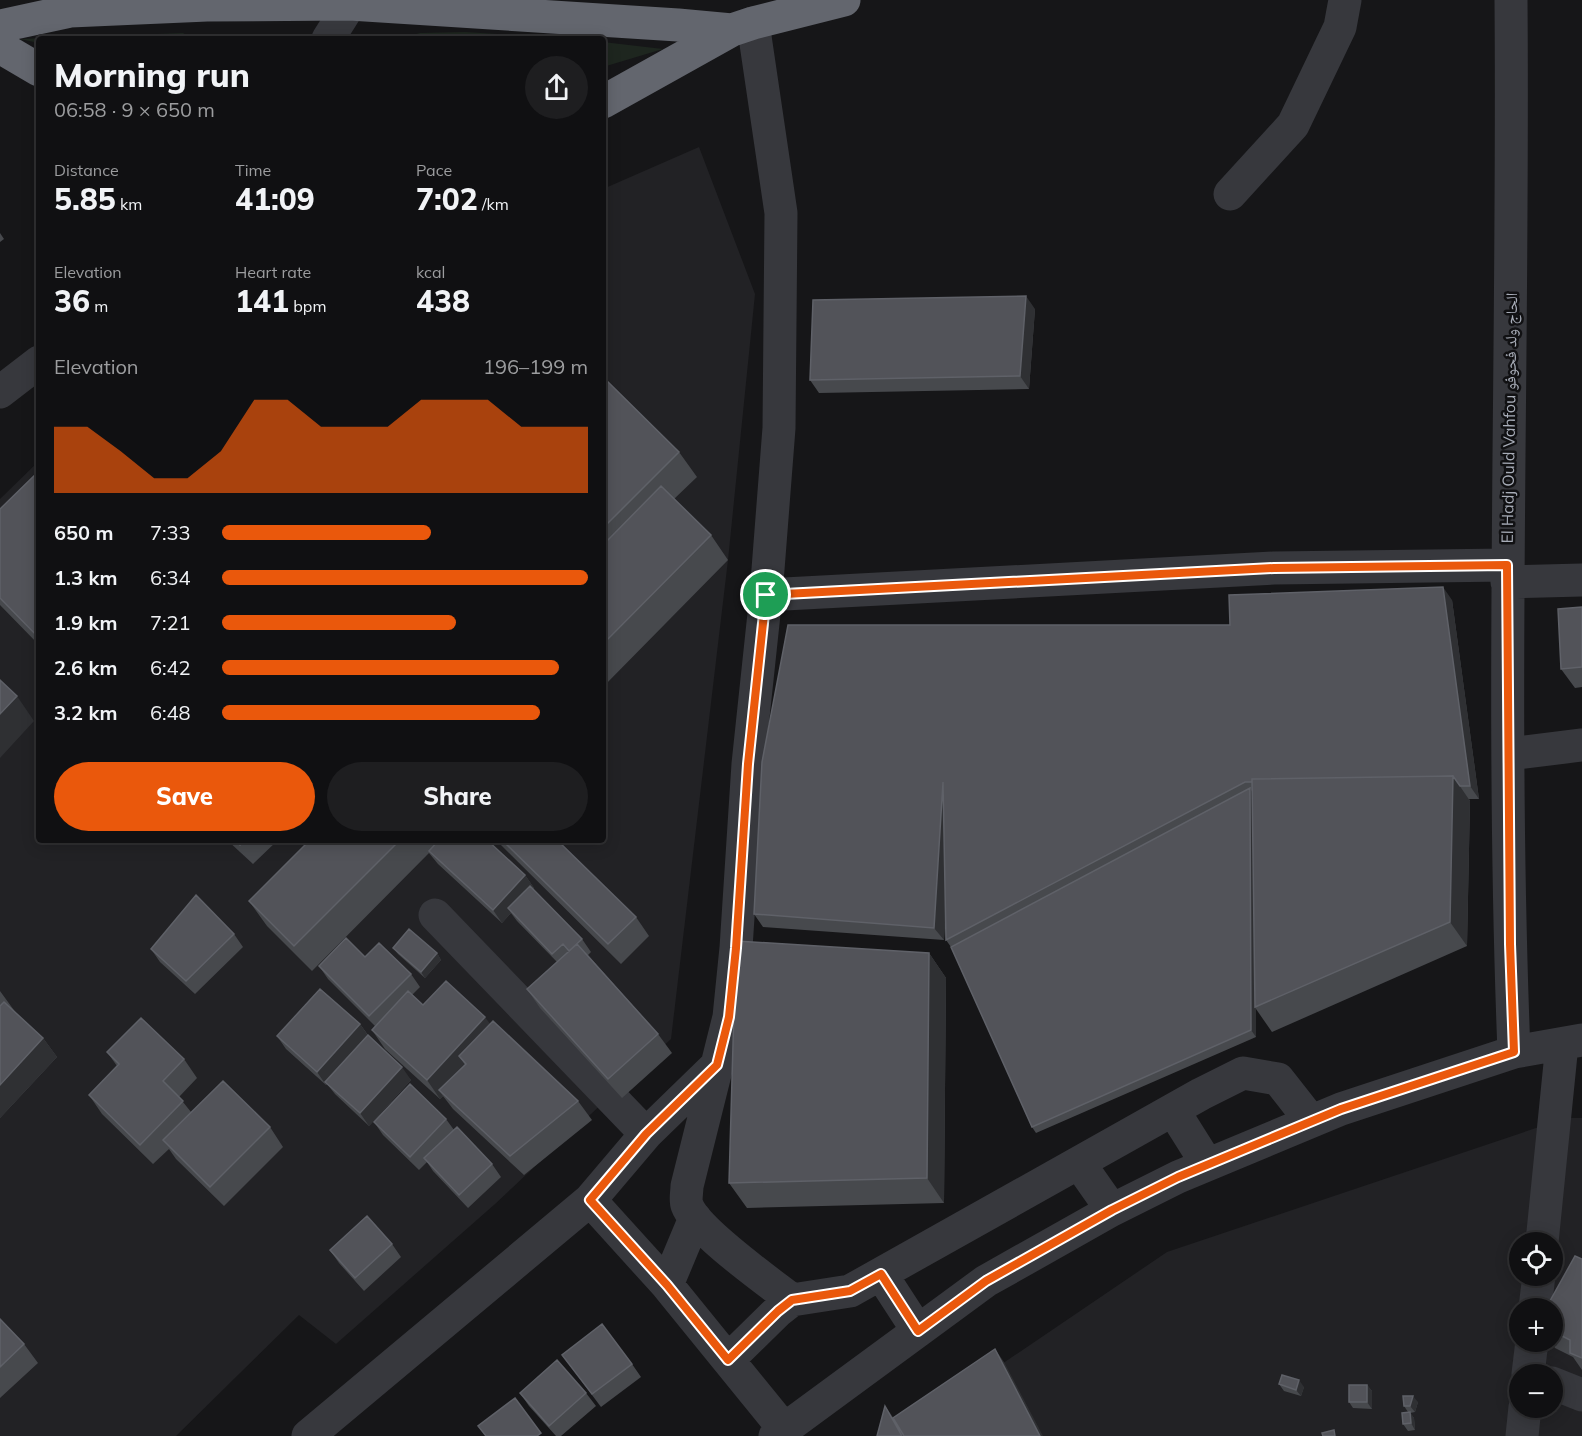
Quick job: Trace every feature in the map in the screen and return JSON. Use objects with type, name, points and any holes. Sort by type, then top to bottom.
[{"type":"highway","points":[[606,100],[742,27],[844,0]]},
{"type":"highway","points":[[0,26],[70,11],[207,4],[351,2],[678,25],[742,27]]},
{"type":"highway","points":[[0,47],[36,68]]},
{"type":"street","points":[[1230,194],[1293,125],[1340,27],[1345,0]]},
{"type":"street","name":"El Hadj Ould Vahfou الحاج ولد فحوفو","points":[[1511,0],[1507,573],[1510,944],[1514,1052]]},
{"type":"street","points":[[330,36],[351,2]]},
{"type":"street","points":[[742,27],[781,213],[778,428],[766,595],[748,764],[736,948],[729,1017],[687,1186],[687,1204],[695,1218],[723,1246],[792,1300]]},
{"type":"street","points":[[0,392],[36,369]]},
{"type":"street","points":[[766,595],[1274,568],[1507,573],[1582,580]]},
{"type":"street","points":[[1508,754],[1582,745]]},
{"type":"street","points":[[435,915],[646,1134]]},
{"type":"street","points":[[590,1200],[667,1285],[728,1360],[781,1434],[986,1281],[1112,1210],[1208,1164],[1341,1109],[1514,1052],[1572,1042],[1544,1232]]},
{"type":"street","points":[[308,1436],[590,1200],[646,1134],[717,1065]]},
{"type":"street","points":[[728,1360],[792,1300],[850,1291],[1079,1162],[1244,1073],[1278,1079],[1311,1121]]},
{"type":"street","points":[[1173,1110],[1208,1164]]},
{"type":"street","points":[[1079,1162],[1112,1210]]},
{"type":"street","points":[[667,1285],[695,1218]]},
{"type":"street","points":[[881,1274],[918,1331]]},
{"type":"street","points":[[1563,1387],[1582,1395]]},
{"type":"street","points":[[1522,1436],[1524,1418]]},
{"type":"shaded area","points":[[465,32],[530,36],[408,36],[420,33]]},
{"type":"shaded area","points":[[183,33],[188,36],[102,36]]},
{"type":"shaded area","points":[[36,38],[36,42],[20,39]]},
{"type":"shaded area","points":[[606,42],[663,49],[606,66]]},
{"type":"shaded area","points":[[699,147],[755,294],[728,560],[671,1039],[495,1204],[336,1344],[299,1315],[176,1436],[0,1436],[0,499],[36,464],[36,843],[606,843],[606,188]]},
{"type":"shaded area","points":[[1566,1118],[1582,1118],[1582,1436],[901,1436],[903,1431],[1167,1252]]},
{"type":"building","points":[[1026,296],[1020,376],[810,380],[813,300]]},
{"type":"building","points":[[606,380],[679,452],[606,525]]},
{"type":"building","points":[[36,474],[36,635],[0,598],[0,509]]},
{"type":"building","points":[[661,486],[711,535],[606,641],[606,542]]},
{"type":"building","points":[[1443,587],[1470,786],[1460,786],[1453,776],[1252,779],[1252,782],[1245,782],[946,940],[943,782],[934,928],[754,914],[762,762],[788,625],[1230,625],[1229,595]]},
{"type":"building","points":[[1582,607],[1582,667],[1561,669],[1558,609]]},
{"type":"building","points":[[0,680],[17,696],[0,714]]},
{"type":"building","points":[[1453,776],[1450,922],[1255,1007],[1252,779]]},
{"type":"building","points":[[1250,788],[1251,1030],[1032,1127],[951,947]]},
{"type":"building","points":[[307,843],[397,843],[294,946],[249,901]]},
{"type":"building","points":[[436,843],[490,843],[525,875],[493,910],[429,851]]},
{"type":"building","points":[[505,843],[560,843],[636,917],[608,944]]},
{"type":"building","points":[[530,886],[582,939],[569,951],[563,944],[552,954],[508,908]]},
{"type":"building","points":[[196,895],[234,934],[186,981],[151,949]]},
{"type":"building","points":[[409,929],[437,953],[421,972],[393,948]]},
{"type":"building","points":[[346,938],[365,957],[379,943],[411,974],[369,1016],[319,966]]},
{"type":"building","points":[[736,941],[929,953],[927,1178],[729,1183]]},
{"type":"building","points":[[577,944],[658,1034],[608,1079],[527,989]]},
{"type":"building","points":[[446,981],[485,1017],[427,1080],[372,1030],[408,991],[423,1005]]},
{"type":"building","points":[[320,989],[360,1024],[317,1072],[277,1036]]},
{"type":"building","points":[[4,1002],[43,1038],[0,1085],[0,1006]]},
{"type":"building","points":[[141,1018],[184,1059],[163,1081],[183,1101],[140,1145],[89,1095],[119,1064],[107,1052]]},
{"type":"building","points":[[493,1021],[578,1101],[510,1156],[439,1090],[466,1064],[459,1056]]},
{"type":"building","points":[[368,1035],[402,1067],[360,1113],[325,1082]]},
{"type":"building","points":[[223,1081],[270,1127],[210,1187],[163,1140]]},
{"type":"building","points":[[410,1084],[446,1119],[410,1157],[374,1122]]},
{"type":"building","points":[[457,1127],[492,1164],[459,1195],[424,1158]]},
{"type":"building","points":[[367,1216],[392,1244],[355,1278],[330,1250]]},
{"type":"building","points":[[1575,1256],[1582,1259],[1582,1358],[1570,1353],[1570,1340],[1563,1336],[1563,1298],[1552,1298],[1558,1286],[1563,1286],[1563,1278]]},
{"type":"building","points":[[0,1319],[24,1344],[0,1367]]},
{"type":"building","points":[[602,1324],[632,1364],[592,1394],[562,1355]]},
{"type":"building","points":[[995,1349],[1040,1436],[904,1436],[893,1418]]},
{"type":"building","points":[[557,1360],[586,1393],[549,1426],[520,1393]]},
{"type":"building","points":[[1282,1375],[1299,1380],[1296,1390],[1279,1384]]},
{"type":"building","points":[[1349,1385],[1367,1385],[1367,1402],[1349,1402]]},
{"type":"building","points":[[1403,1396],[1413,1396],[1410,1406],[1404,1406]]},
{"type":"building","points":[[515,1398],[541,1433],[537,1436],[486,1436],[478,1426]]},
{"type":"building","points":[[885,1406],[902,1436],[877,1436]]},
{"type":"building","points":[[1410,1412],[1411,1423],[1403,1424],[1402,1413]]},
{"type":"building","points":[[1334,1430],[1335,1436],[1323,1436],[1322,1433]]},
{"type":"route","points":[[1507,565],[1510,944],[1514,1052],[1341,1109],[1178,1177],[1112,1210],[986,1281],[918,1331],[881,1274],[850,1291],[792,1300],[728,1360],[667,1285],[590,1200],[646,1134],[717,1065],[729,1017],[736,948],[748,764],[766,595],[1274,568],[1507,565]]}]
